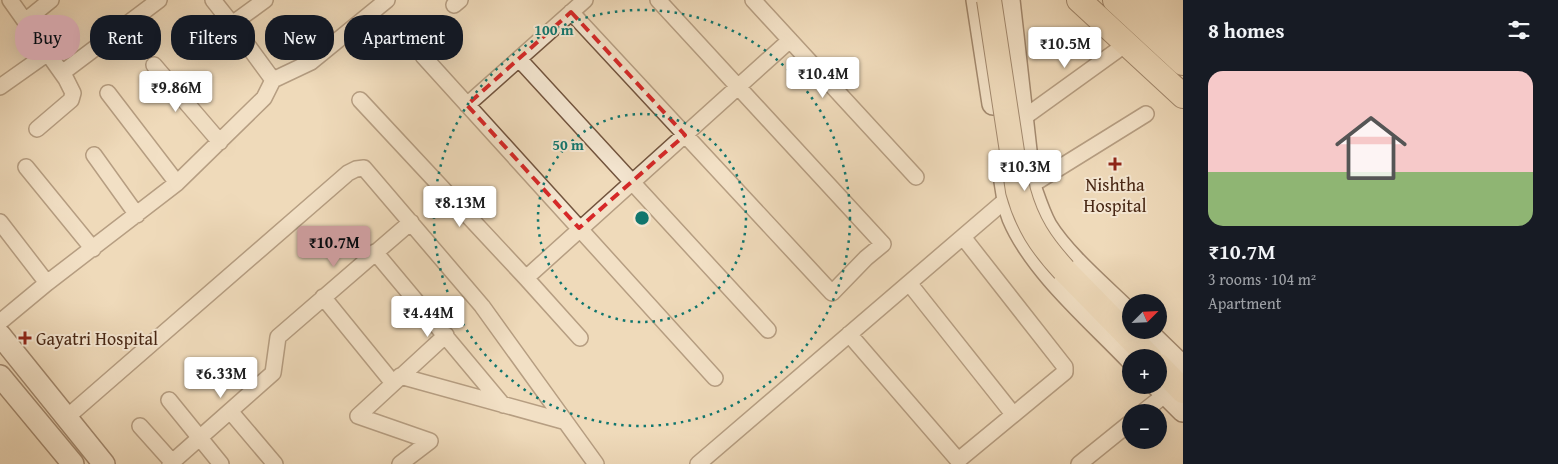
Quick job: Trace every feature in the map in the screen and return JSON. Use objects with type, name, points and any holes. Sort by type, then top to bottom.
[{"type":"main road","points":[[977,0],[1008,198],[1013,217],[1036,257],[1055,280],[1122,349]]},
{"type":"main road","points":[[988,0],[1020,197],[1024,211],[1033,231],[1047,252],[1141,349]]},
{"type":"main road","points":[[1009,0],[1030,186],[1046,225],[1060,245],[1122,307]]},
{"type":"main road","points":[[1079,0],[1183,96]]},
{"type":"main road","points":[[1115,0],[1183,62]]},
{"type":"main road","points":[[1140,0],[1183,40]]},
{"type":"main road","points":[[1167,0],[1183,15]]},
{"type":"main road","points":[[0,335],[104,464]]},
{"type":"main road","points":[[1154,339],[1183,367]]},
{"type":"main road","points":[[1,379],[73,464]]},
{"type":"main road","points":[[1169,390],[1183,411]]},
{"type":"street","points":[[10,0],[21,15]]},
{"type":"street","points":[[31,15],[50,0]]},
{"type":"street","points":[[62,73],[159,0]]},
{"type":"street","points":[[213,0],[225,15]]},
{"type":"street","points":[[244,15],[265,0]]},
{"type":"street","points":[[0,322],[47,283],[177,183],[264,98],[273,80],[311,62],[387,0]]},
{"type":"street","points":[[467,105],[585,0]]},
{"type":"street","points":[[572,12],[832,293],[866,258],[883,244],[658,0]]},
{"type":"street","points":[[753,0],[916,177]]},
{"type":"street","points":[[526,278],[579,228],[790,40]]},
{"type":"street","points":[[1022,118],[1126,44]]},
{"type":"street","points":[[255,55],[273,80]]},
{"type":"street","points":[[519,59],[768,330]]},
{"type":"street","points":[[0,87],[39,60]]},
{"type":"street","points":[[37,129],[73,98],[74,93],[52,60]]},
{"type":"street","points":[[426,60],[715,378]]},
{"type":"street","points":[[154,65],[220,142]]},
{"type":"street","points":[[108,93],[177,183]]},
{"type":"street","points":[[360,100],[580,338]]},
{"type":"street","points":[[698,464],[1008,198],[1146,114]]},
{"type":"street","points":[[94,155],[137,214]]},
{"type":"street","points":[[26,167],[93,249]]},
{"type":"street","points":[[66,418],[351,171],[364,168],[482,306],[563,421],[596,464]]},
{"type":"street","points":[[0,222],[47,283]]},
{"type":"street","points":[[140,426],[172,463],[273,373],[278,337],[411,222]]},
{"type":"street","points":[[849,334],[957,459],[961,458],[1065,372],[1066,368],[963,237]]},
{"type":"street","points":[[375,252],[503,405]]},
{"type":"street","points":[[909,283],[1013,414]]},
{"type":"street","points":[[323,297],[397,379],[563,421]]},
{"type":"street","points":[[400,464],[430,441],[358,416],[446,335]]},
{"type":"street","points":[[1,379],[22,364]]},
{"type":"street","points":[[1152,404],[1169,390]]},
{"type":"street","points":[[169,400],[221,464]]},
{"type":"street","points":[[230,411],[275,464]]},
{"type":"street","points":[[1079,464],[1122,429]]},
{"type":"highlighted area","points":[[571,12],[685,135],[579,228],[467,105]]},
{"type":"place","name":"Nishtha Hospital","points":[[1115,164]]},
{"type":"place","name":"Gayatri Hospital","points":[[25,338]]}]
